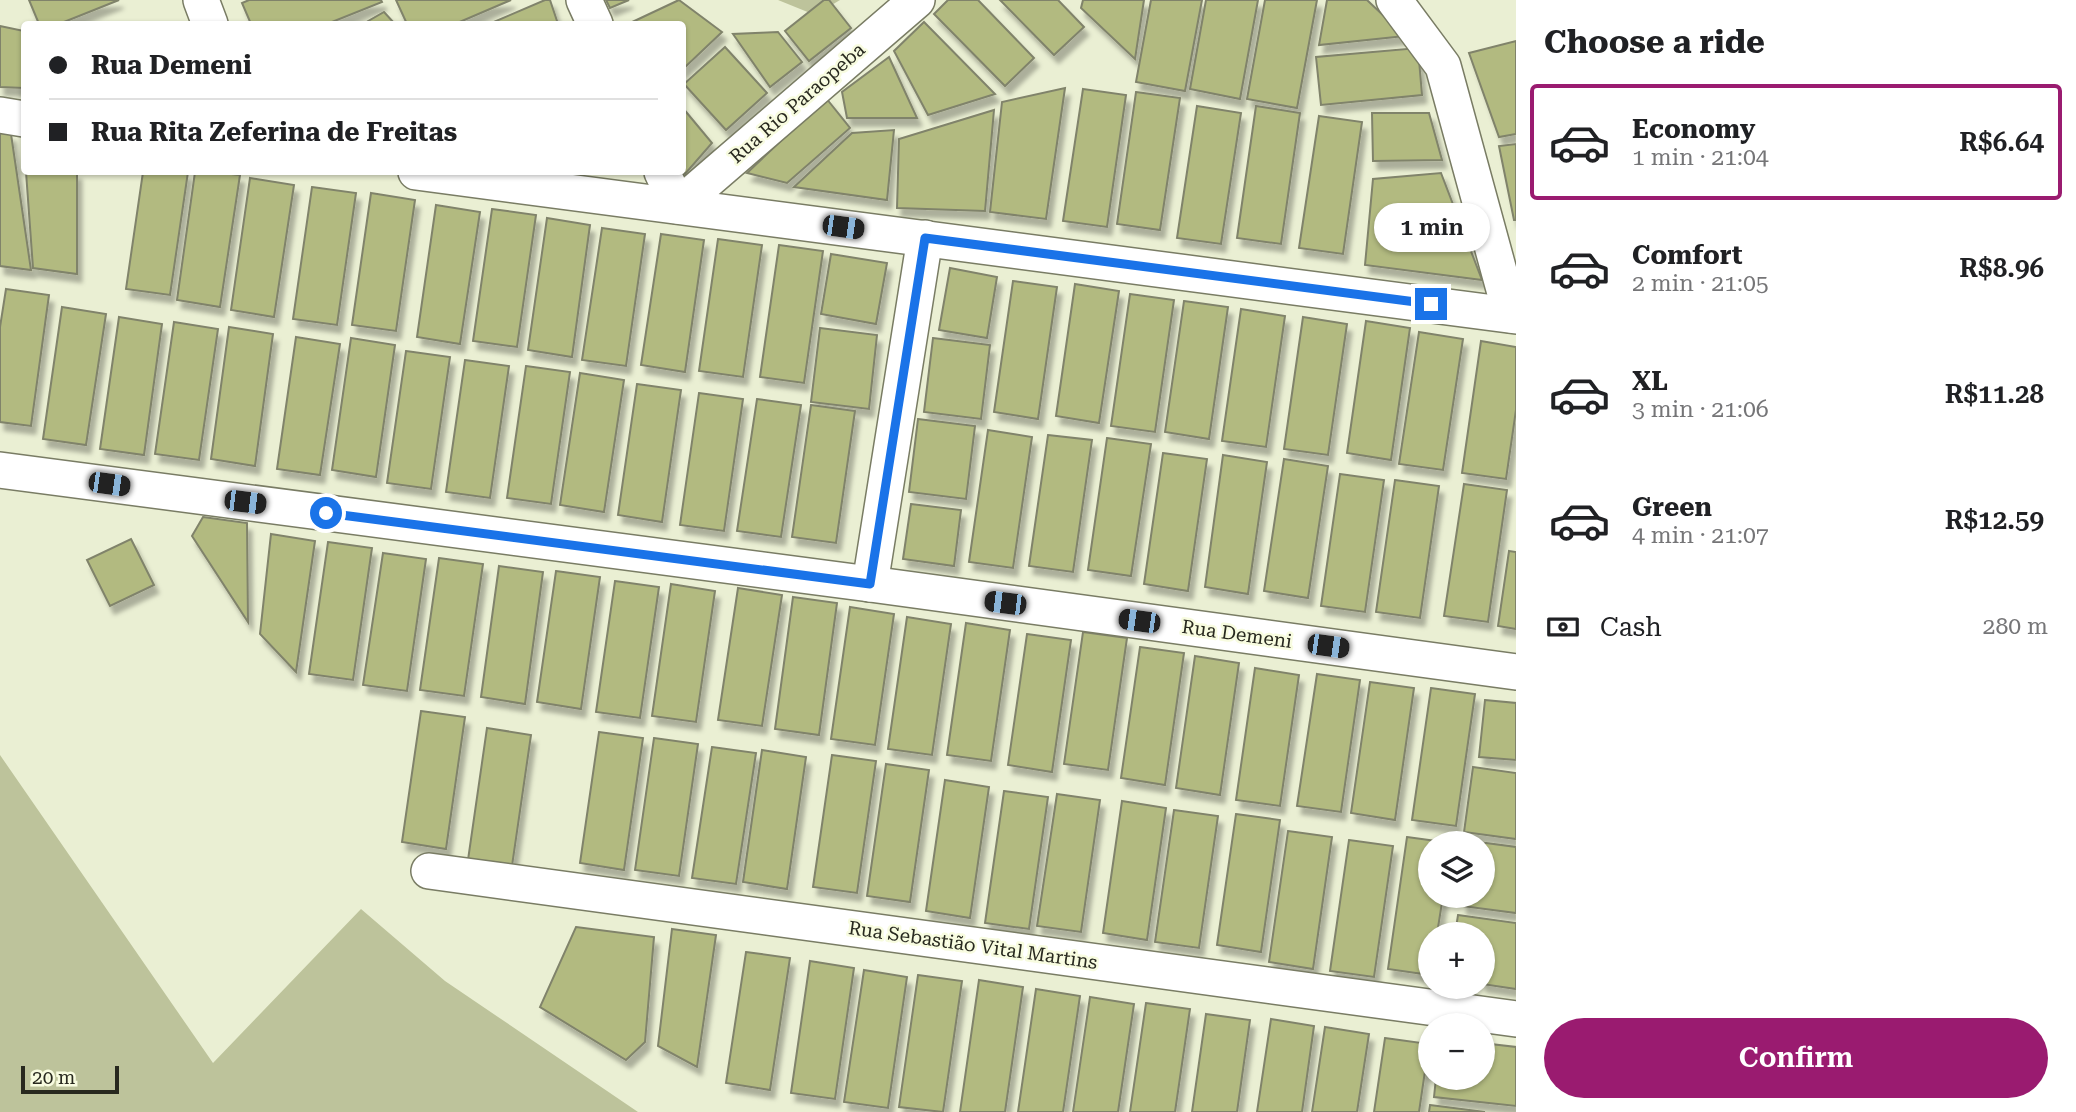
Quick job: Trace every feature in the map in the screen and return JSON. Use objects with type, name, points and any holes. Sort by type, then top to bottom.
[{"type":"street","points":[[201,0],[210,21]]},
{"type":"street","points":[[584,0],[594,21]]},
{"type":"street","name":"Rua Rio Paraopeba","points":[[678,206],[917,0]]},
{"type":"street","points":[[439,175],[1513,315],[1443,66],[1394,0]]},
{"type":"street","points":[[0,115],[21,118]]},
{"type":"street","points":[[663,175],[678,206]]},
{"type":"street","points":[[870,584],[925,238]]},
{"type":"street","name":"Rua Demeni","points":[[0,470],[1516,672]]},
{"type":"street","name":"Rua Sebastião Vital Martins","points":[[429,871],[1516,1019]]},
{"type":"green space","points":[[778,0],[840,0],[815,15]]},
{"type":"green space","points":[[0,755],[213,1063],[361,909],[445,981],[638,1112],[0,1112]]},
{"type":"building","points":[[29,0],[119,0],[66,21],[38,21]]},
{"type":"building","points":[[249,0],[382,2],[334,21],[250,21],[242,3]]},
{"type":"building","points":[[396,0],[511,0],[462,21],[406,21]]},
{"type":"building","points":[[550,0],[557,21],[496,21]]},
{"type":"building","points":[[606,0],[629,0],[610,8]]},
{"type":"building","points":[[679,0],[722,32],[686,66],[686,21],[634,21]]},
{"type":"building","points":[[824,0],[829,0],[851,28],[809,61],[785,31]]},
{"type":"building","points":[[948,0],[978,0],[1034,58],[1005,86],[934,14]]},
{"type":"building","points":[[1000,0],[1058,0],[1084,27],[1054,55]]},
{"type":"building","points":[[1083,0],[1144,0],[1135,59],[1081,8]]},
{"type":"building","points":[[1151,0],[1202,0],[1185,91],[1136,82]]},
{"type":"building","points":[[1206,0],[1258,0],[1240,99],[1190,89]]},
{"type":"building","points":[[1265,0],[1317,0],[1297,108],[1247,99]]},
{"type":"building","points":[[1327,0],[1367,0],[1405,36],[1319,45]]},
{"type":"building","points":[[384,12],[392,21],[368,21]]},
{"type":"building","points":[[924,22],[995,94],[928,115],[894,51]]},
{"type":"building","points":[[0,26],[21,30],[21,88],[0,87]]},
{"type":"building","points":[[778,32],[802,62],[770,87],[733,34]]},
{"type":"building","points":[[1516,41],[1516,134],[1499,137],[1469,53]]},
{"type":"building","points":[[725,47],[767,93],[726,130],[686,86],[686,82]]},
{"type":"building","points":[[1418,48],[1422,95],[1321,105],[1316,57]]},
{"type":"building","points":[[889,57],[917,118],[847,118],[842,92]]},
{"type":"building","points":[[1065,88],[1046,219],[990,212],[1002,102]]},
{"type":"building","points":[[1083,89],[1126,95],[1107,227],[1063,221]]},
{"type":"building","points":[[1136,92],[1180,98],[1160,230],[1117,224]]},
{"type":"building","points":[[826,98],[850,128],[787,183],[747,173]]},
{"type":"building","points":[[1197,106],[1241,113],[1221,244],[1177,238]]},
{"type":"building","points":[[1256,106],[1300,113],[1281,244],[1237,238]]},
{"type":"building","points":[[994,110],[985,211],[897,208],[899,139]]},
{"type":"building","points":[[686,112],[712,143],[686,173]]},
{"type":"building","points":[[1372,113],[1429,113],[1442,160],[1373,161]]},
{"type":"building","points":[[1319,116],[1362,122],[1343,254],[1299,248]]},
{"type":"building","points":[[894,130],[887,200],[794,187],[852,133]]},
{"type":"building","points":[[0,133],[11,134],[31,270],[0,266]]},
{"type":"building","points":[[1516,144],[1516,220],[1514,220],[1499,146]]},
{"type":"building","points":[[1441,173],[1482,280],[1365,265],[1373,179]]},
{"type":"building","points":[[26,175],[77,175],[77,274],[33,268]]},
{"type":"building","points":[[143,175],[188,175],[170,295],[126,289]]},
{"type":"building","points":[[195,175],[240,175],[220,307],[177,300]]},
{"type":"building","points":[[250,178],[294,185],[274,317],[231,310]]},
{"type":"building","points":[[312,187],[356,193],[337,325],[293,319]]},
{"type":"building","points":[[371,193],[415,200],[396,331],[352,325]]},
{"type":"building","points":[[436,205],[480,212],[460,344],[417,337]]},
{"type":"building","points":[[492,209],[536,215],[517,347],[473,341]]},
{"type":"building","points":[[547,218],[590,225],[572,357],[528,350]]},
{"type":"building","points":[[602,228],[645,234],[626,366],[582,360]]},
{"type":"building","points":[[661,234],[704,240],[685,372],[641,365]]},
{"type":"building","points":[[718,239],[762,245],[743,377],[699,371]]},
{"type":"building","points":[[779,245],[823,251],[804,383],[760,377]]},
{"type":"building","points":[[831,254],[887,263],[876,324],[821,314]]},
{"type":"building","points":[[950,268],[997,277],[987,338],[939,330]]},
{"type":"building","points":[[1013,281],[1057,287],[1038,419],[994,412]]},
{"type":"building","points":[[1075,284],[1119,291],[1099,423],[1056,416]]},
{"type":"building","points":[[6,289],[49,295],[31,426],[0,422],[0,327]]},
{"type":"building","points":[[1130,294],[1174,300],[1155,432],[1111,426]]},
{"type":"building","points":[[1184,301],[1228,307],[1209,439],[1165,432]]},
{"type":"building","points":[[62,307],[106,314],[86,445],[43,439]]},
{"type":"building","points":[[1241,309],[1285,316],[1266,447],[1222,441]]},
{"type":"building","points":[[119,317],[162,324],[144,455],[100,449]]},
{"type":"building","points":[[1303,317],[1347,324],[1328,455],[1284,449]]},
{"type":"building","points":[[1366,321],[1410,328],[1391,460],[1347,453]]},
{"type":"building","points":[[174,322],[218,329],[199,460],[155,454]]},
{"type":"building","points":[[229,327],[273,334],[255,466],[211,459]]},
{"type":"building","points":[[820,328],[877,335],[869,409],[811,402]]},
{"type":"building","points":[[1419,332],[1463,339],[1443,470],[1399,464]]},
{"type":"building","points":[[296,337],[340,344],[320,475],[277,469]]},
{"type":"building","points":[[351,338],[395,345],[376,477],[332,470]]},
{"type":"building","points":[[933,338],[990,345],[981,419],[924,412]]},
{"type":"building","points":[[1481,341],[1516,347],[1516,410],[1506,479],[1462,473]]},
{"type":"building","points":[[406,351],[450,357],[431,489],[387,483]]},
{"type":"building","points":[[465,360],[509,366],[490,498],[446,492]]},
{"type":"building","points":[[526,366],[570,372],[551,504],[507,498]]},
{"type":"building","points":[[580,373],[624,380],[604,512],[560,505]]},
{"type":"building","points":[[637,384],[681,390],[662,522],[618,515]]},
{"type":"building","points":[[699,393],[743,399],[724,531],[680,525]]},
{"type":"building","points":[[757,399],[801,405],[781,537],[737,531]]},
{"type":"building","points":[[811,405],[855,411],[836,543],[792,537]]},
{"type":"building","points":[[918,419],[975,426],[966,499],[909,492]]},
{"type":"building","points":[[988,430],[1032,437],[1013,568],[969,562]]},
{"type":"building","points":[[1048,435],[1092,440],[1073,572],[1029,566]]},
{"type":"building","points":[[1107,438],[1151,444],[1131,576],[1088,570]]},
{"type":"building","points":[[1163,453],[1207,459],[1188,591],[1144,584]]},
{"type":"building","points":[[1223,455],[1267,462],[1248,594],[1205,587]]},
{"type":"building","points":[[1284,459],[1328,466],[1308,598],[1264,591]]},
{"type":"building","points":[[1340,474],[1384,480],[1365,612],[1321,606]]},
{"type":"building","points":[[1395,480],[1439,486],[1420,618],[1376,612]]},
{"type":"building","points":[[1464,484],[1507,490],[1488,622],[1444,616]]},
{"type":"building","points":[[911,504],[961,510],[954,566],[903,559]]},
{"type":"building","points":[[203,517],[247,523],[248,622],[192,536]]},
{"type":"building","points":[[271,534],[315,541],[296,672],[260,634]]},
{"type":"building","points":[[131,539],[154,585],[110,606],[87,560]]},
{"type":"building","points":[[328,542],[372,548],[353,680],[309,674]]},
{"type":"building","points":[[1509,551],[1516,552],[1516,629],[1498,626]]},
{"type":"building","points":[[383,553],[426,559],[407,691],[363,685]]},
{"type":"building","points":[[439,558],[483,564],[464,696],[420,690]]},
{"type":"building","points":[[499,566],[543,572],[525,704],[481,697]]},
{"type":"building","points":[[556,571],[600,577],[581,709],[537,702]]},
{"type":"building","points":[[615,581],[659,587],[640,718],[596,712]]},
{"type":"building","points":[[671,584],[715,591],[696,722],[652,716]]},
{"type":"building","points":[[738,588],[782,595],[762,726],[718,720]]},
{"type":"building","points":[[793,597],[837,603],[819,735],[775,729]]},
{"type":"building","points":[[850,607],[894,614],[875,745],[831,739]]},
{"type":"building","points":[[907,617],[951,624],[932,755],[888,749]]},
{"type":"building","points":[[966,623],[1010,630],[991,761],[947,755]]},
{"type":"building","points":[[1083,632],[1127,638],[1108,770],[1064,764]]},
{"type":"building","points":[[1027,634],[1071,640],[1052,772],[1008,765]]},
{"type":"building","points":[[1140,647],[1184,653],[1165,785],[1121,778]]},
{"type":"building","points":[[1195,656],[1239,663],[1220,795],[1176,788]]},
{"type":"building","points":[[1255,668],[1299,675],[1280,806],[1236,800]]},
{"type":"building","points":[[1317,674],[1360,680],[1341,812],[1297,806]]},
{"type":"building","points":[[1370,682],[1414,688],[1395,820],[1351,813]]},
{"type":"building","points":[[1431,688],[1475,694],[1456,826],[1412,820]]},
{"type":"building","points":[[1485,700],[1516,703],[1516,760],[1479,757]]},
{"type":"building","points":[[421,711],[465,717],[446,849],[402,842]]},
{"type":"building","points":[[487,728],[531,735],[512,866],[468,860]]},
{"type":"building","points":[[599,732],[643,738],[624,870],[580,863]]},
{"type":"building","points":[[654,738],[698,744],[679,876],[635,870]]},
{"type":"building","points":[[712,747],[756,753],[736,884],[692,878]]},
{"type":"building","points":[[762,750],[806,757],[787,889],[743,882]]},
{"type":"building","points":[[832,755],[876,761],[857,893],[813,887]]},
{"type":"building","points":[[886,764],[929,770],[910,902],[867,896]]},
{"type":"building","points":[[1473,767],[1516,773],[1516,839],[1495,836],[1495,831],[1464,831]]},
{"type":"building","points":[[945,780],[989,787],[970,918],[926,911]]},
{"type":"building","points":[[1004,791],[1048,797],[1029,929],[985,923]]},
{"type":"building","points":[[1057,794],[1100,800],[1081,932],[1037,926]]},
{"type":"building","points":[[1122,801],[1166,808],[1147,940],[1103,933]]},
{"type":"building","points":[[1174,810],[1218,816],[1199,948],[1155,942]]},
{"type":"building","points":[[1236,814],[1280,820],[1261,952],[1217,945]]},
{"type":"building","points":[[1288,831],[1332,837],[1313,969],[1269,962]]},
{"type":"building","points":[[1407,837],[1418,838],[1418,908],[1441,908],[1439,922],[1418,922],[1418,973],[1388,969]]},
{"type":"building","points":[[1349,840],[1393,846],[1374,977],[1330,971]]},
{"type":"building","points":[[1495,844],[1516,847],[1516,913],[1477,908],[1495,908]]},
{"type":"building","points":[[1458,915],[1516,923],[1516,989],[1495,986],[1495,922],[1457,922]]},
{"type":"building","points":[[576,927],[654,937],[645,1042],[626,1060],[540,1007]]},
{"type":"building","points":[[672,929],[716,935],[697,1067],[658,1046]]},
{"type":"building","points":[[746,952],[790,958],[770,1090],[726,1083]]},
{"type":"building","points":[[810,961],[854,968],[835,1099],[791,1093]]},
{"type":"building","points":[[864,970],[907,977],[888,1108],[844,1102]]},
{"type":"building","points":[[918,975],[962,981],[943,1112],[899,1107]]},
{"type":"building","points":[[979,980],[1023,987],[1005,1112],[960,1112]]},
{"type":"building","points":[[1036,989],[1080,996],[1063,1112],[1018,1112]]},
{"type":"building","points":[[1090,997],[1134,1004],[1118,1112],[1073,1112]]},
{"type":"building","points":[[1146,1003],[1190,1009],[1175,1112],[1130,1112]]},
{"type":"building","points":[[1206,1014],[1250,1020],[1237,1112],[1192,1112]]},
{"type":"building","points":[[1271,1019],[1314,1026],[1302,1112],[1257,1112]]},
{"type":"building","points":[[1325,1027],[1369,1034],[1357,1112],[1312,1112]]},
{"type":"building","points":[[1385,1038],[1418,1042],[1418,1090],[1422,1090],[1419,1112],[1374,1112]]},
{"type":"building","points":[[1495,1045],[1516,1047],[1516,1106],[1434,1097],[1435,1090],[1495,1090]]},
{"type":"building","points":[[1430,1105],[1485,1112],[1429,1112]]},
{"type":"route","points":[[326,513],[870,584],[925,238],[1431,304]]}]
